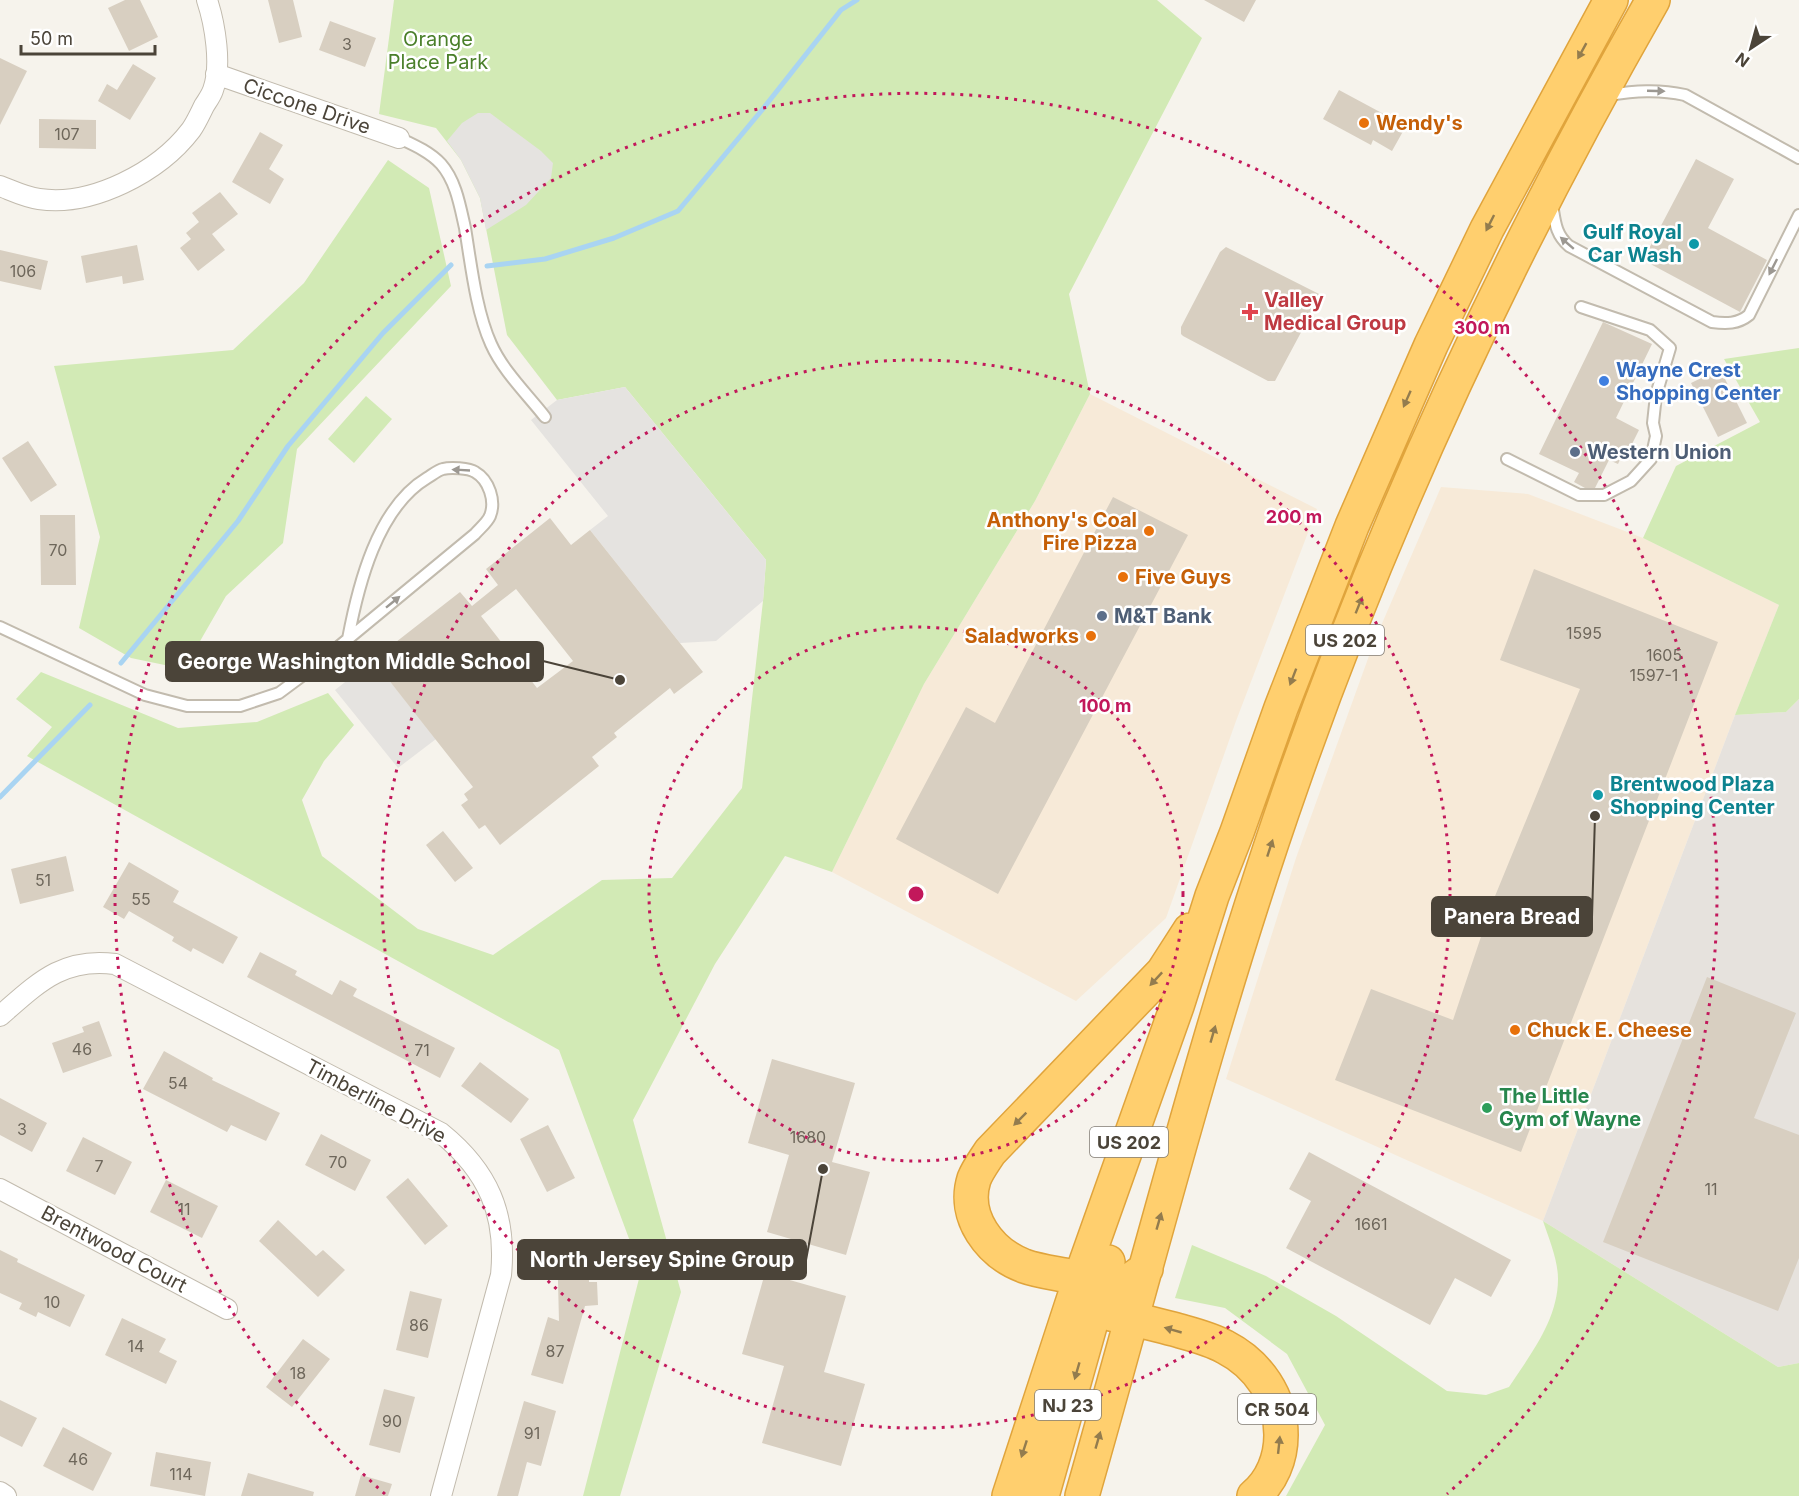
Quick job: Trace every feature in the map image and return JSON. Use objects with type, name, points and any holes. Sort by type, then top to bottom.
[{"type":"highway","name":"US 202","points":[[1177,1006],[1212,896],[1328,585],[1407,398],[1487,229],[1611,0]]},
{"type":"highway","name":"US 202","points":[[1082,1496],[1251,907],[1318,712],[1360,603],[1437,422],[1492,302],[1550,186],[1653,0]]},
{"type":"highway","points":[[1146,1269],[1123,1284],[1092,1292],[1023,1265],[1002,1254],[990,1245],[974,1218],[972,1205],[975,1179],[990,1152],[1163,972],[1212,896]]},
{"type":"highway","name":"NJ 23","points":[[1042,1496],[1092,1292],[1177,1006]]},
{"type":"highway","points":[[1009,1496],[1062,1334],[1092,1292]]},
{"type":"highway","name":"CR 504","points":[[1092,1292],[1111,1314],[1204,1338],[1224,1346],[1240,1356],[1263,1378],[1275,1402],[1281,1427],[1281,1443],[1274,1469],[1267,1482],[1254,1496]]},
{"type":"street","points":[[0,186],[40,199],[64,200],[90,195],[115,187],[148,168],[185,136],[192,129],[213,90],[216,74],[216,43],[207,0]]},
{"type":"street","name":"Ciccone Drive","points":[[216,74],[399,138]]},
{"type":"street","name":"Timberline Drive","points":[[0,1016],[41,981],[59,970],[78,964],[97,962],[115,964],[441,1133],[461,1149],[486,1183],[496,1208],[501,1236],[502,1264],[501,1275],[441,1496]]},
{"type":"street","name":"Brentwood Court","points":[[0,1190],[227,1309]]},
{"type":"street","points":[[0,1492],[6,1496]]},
{"type":"lane","points":[[1598,97],[1650,90],[1684,95],[1799,158]]},
{"type":"lane","points":[[399,138],[423,150],[440,163],[452,179],[461,211],[482,321],[491,345],[503,364],[545,417]]},
{"type":"lane","points":[[1550,186],[1555,227],[1561,239],[1569,246],[1712,322],[1723,324],[1743,319],[1749,315],[1799,215]]},
{"type":"lane","points":[[1507,459],[1579,495],[1604,495],[1631,481],[1651,459],[1656,436],[1653,423],[1656,395],[1670,348],[1650,330],[1581,307]]},
{"type":"lane","points":[[0,627],[145,695],[187,706],[240,706],[279,693],[348,639],[475,534],[490,516],[492,497],[485,481],[473,470],[443,469],[418,484],[396,507],[371,555],[355,600],[348,639]]},
{"type":"shaded area","points":[[478,113],[490,113],[541,151],[553,163],[551,178],[526,205],[486,230],[480,198],[461,160],[447,141],[462,123]]},
{"type":"shaded area","points":[[625,387],[766,560],[763,601],[716,641],[680,643],[590,530],[608,516],[531,420],[557,400]]},
{"type":"shaded area","points":[[1090,394],[1317,509],[1236,721],[1166,918],[1076,1001],[832,872],[924,684],[1035,501]]},
{"type":"shaded area","name":"Brentwood Plaza Shopping Center","points":[[1441,487],[1528,494],[1643,538],[1779,605],[1543,1221],[1226,1079],[1296,858],[1374,642]]},
{"type":"shaded area","points":[[373,660],[436,739],[398,768],[335,690]]},
{"type":"shaded area","points":[[1799,699],[1799,1363],[1778,1367],[1543,1221],[1735,715],[1786,712]]},
{"type":"green space","name":"Orange Place Park","points":[[394,0],[1157,0],[1202,38],[1069,294],[1090,394],[1035,501],[924,684],[832,872],[785,856],[715,964],[633,1120],[681,1292],[620,1496],[583,1496],[641,1271],[559,1050],[27,756],[52,727],[16,699],[41,672],[178,728],[257,722],[328,693],[354,725],[324,761],[302,800],[322,856],[418,929],[493,955],[602,880],[672,878],[742,788],[766,560],[625,387],[557,400],[507,335],[480,198],[461,160],[436,128],[379,114]]},
{"type":"green space","points":[[388,160],[429,188],[451,286],[297,449],[283,543],[226,596],[184,669],[131,658],[79,628],[100,537],[54,366],[233,350],[304,283]]},
{"type":"green space","points":[[1799,348],[1799,699],[1786,712],[1735,715],[1779,605],[1643,538],[1676,466],[1760,422],[1724,359]]},
{"type":"green space","points":[[366,396],[392,419],[354,463],[328,439]]},
{"type":"green space","points":[[1543,1221],[1778,1367],[1799,1363],[1799,1496],[1286,1496],[1325,1425],[1287,1354],[1225,1308],[1175,1298],[1192,1245],[1266,1276],[1336,1316],[1447,1391],[1486,1395],[1509,1387],[1534,1350],[1553,1309],[1557,1294],[1558,1272]]},
{"type":"building","points":[[125,0],[140,0],[158,37],[129,51],[108,8]]},
{"type":"building","points":[[268,0],[293,0],[302,37],[279,43]]},
{"type":"building","points":[[1204,0],[1256,0],[1244,22]]},
{"type":"building","points":[[330,21],[376,38],[365,67],[319,50]]},
{"type":"building","points":[[0,58],[27,71],[0,125]]},
{"type":"building","points":[[133,64],[156,78],[130,120],[98,101],[107,84],[117,90]]},
{"type":"building","name":"Wendy's","points":[[1339,90],[1406,126],[1392,151],[1373,140],[1371,145],[1323,119]]},
{"type":"building","points":[[39,119],[96,120],[96,149],[39,148]]},
{"type":"building","points":[[260,132],[283,145],[269,169],[284,179],[270,204],[232,182]]},
{"type":"building","name":"Gulf Royal Car Wash","points":[[1696,159],[1734,179],[1708,228],[1767,260],[1740,312],[1643,260]]},
{"type":"building","points":[[220,192],[238,214],[212,234],[225,250],[198,271],[180,248],[191,239],[186,233],[199,222],[192,213]]},
{"type":"building","points":[[137,245],[144,280],[123,284],[122,276],[86,283],[81,256]]},
{"type":"building","name":"Valley Medical Group","points":[[1226,247],[1321,295],[1275,381],[1268,381],[1181,334],[1181,327],[1220,252]]},
{"type":"building","points":[[0,250],[48,261],[41,290],[0,281]]},
{"type":"building","name":"Wayne Crest Shopping Center","points":[[1603,322],[1652,344],[1616,418],[1639,430],[1628,452],[1624,451],[1618,464],[1609,460],[1595,488],[1585,488],[1574,482],[1579,473],[1539,454]]},
{"type":"building","points":[[1720,369],[1747,423],[1718,437],[1691,383]]},
{"type":"building","points":[[28,441],[57,485],[31,502],[2,458]]},
{"type":"building","points":[[1113,497],[1188,535],[998,894],[896,839],[966,707],[995,723]]},
{"type":"building","points":[[40,515],[75,515],[76,585],[41,585]]},
{"type":"building","points":[[550,518],[571,545],[590,530],[703,672],[674,694],[670,688],[614,733],[617,737],[592,757],[599,766],[500,845],[485,825],[479,829],[461,805],[468,800],[464,794],[473,787],[373,660],[460,592],[472,606],[498,585],[486,569]],"holes":[[[516,589],[573,661],[537,688],[481,616]]]},
{"type":"building","name":"Brentwood Plaza Shopping Center","points":[[1534,569],[1718,642],[1521,1152],[1335,1080],[1371,989],[1453,1020],[1493,901],[1580,689],[1500,660]]},
{"type":"building","points":[[443,831],[473,868],[455,882],[426,845]]},
{"type":"building","points":[[66,856],[74,891],[20,904],[11,869]]},
{"type":"building","points":[[129,862],[179,891],[173,902],[238,937],[223,964],[193,948],[191,952],[172,941],[174,937],[129,911],[124,919],[103,907]]},
{"type":"building","points":[[260,952],[297,971],[295,975],[332,995],[340,980],[357,989],[353,996],[455,1048],[440,1078],[247,977]]},
{"type":"building","points":[[1707,977],[1796,1013],[1754,1118],[1799,1135],[1799,1258],[1778,1311],[1603,1242]]},
{"type":"building","points":[[99,1021],[112,1056],[63,1073],[52,1043],[84,1032],[82,1027]]},
{"type":"building","points":[[164,1051],[213,1078],[212,1080],[280,1113],[266,1141],[231,1125],[227,1132],[143,1089]]},
{"type":"building","points":[[772,1059],[855,1083],[832,1162],[870,1172],[846,1255],[767,1232],[789,1155],[748,1143]]},
{"type":"building","points":[[480,1062],[529,1099],[511,1123],[461,1086]]},
{"type":"building","points":[[0,1098],[47,1123],[32,1152],[0,1135]]},
{"type":"building","points":[[548,1125],[575,1178],[547,1192],[520,1139]]},
{"type":"building","points":[[321,1134],[371,1160],[355,1191],[305,1165]]},
{"type":"building","points":[[83,1137],[132,1162],[115,1195],[66,1171]]},
{"type":"building","points":[[1309,1152],[1511,1260],[1491,1297],[1455,1278],[1430,1325],[1286,1248],[1311,1201],[1289,1189]]},
{"type":"building","points":[[408,1178],[448,1226],[425,1245],[386,1197]]},
{"type":"building","points":[[166,1180],[218,1206],[202,1238],[150,1212]]},
{"type":"building","points":[[278,1220],[316,1256],[323,1250],[345,1270],[318,1297],[259,1241]]},
{"type":"building","points":[[588,1241],[589,1282],[597,1282],[598,1305],[585,1306],[563,1384],[531,1375],[548,1317],[559,1321],[557,1242]]},
{"type":"building","points":[[0,1250],[18,1259],[17,1262],[85,1295],[70,1327],[38,1312],[36,1317],[19,1309],[22,1303],[0,1293]]},
{"type":"building","points":[[765,1273],[846,1296],[824,1372],[865,1384],[841,1466],[762,1443],[784,1366],[742,1354]]},
{"type":"building","points":[[410,1291],[442,1299],[428,1358],[396,1350]]},
{"type":"building","points":[[122,1318],[166,1339],[159,1352],[177,1361],[166,1384],[105,1355]]},
{"type":"building","points":[[303,1339],[330,1359],[292,1407],[266,1387]]},
{"type":"building","points":[[384,1389],[415,1397],[400,1453],[369,1445]]},
{"type":"building","points":[[0,1400],[37,1418],[22,1447],[0,1436]]},
{"type":"building","points":[[524,1401],[556,1411],[541,1466],[527,1462],[518,1496],[497,1496]]},
{"type":"building","points":[[63,1427],[112,1453],[93,1491],[43,1466]]},
{"type":"building","points":[[156,1452],[211,1462],[205,1496],[150,1486]]},
{"type":"building","points":[[248,1473],[314,1492],[313,1496],[241,1496]]},
{"type":"building","points":[[361,1475],[392,1484],[388,1496],[355,1496]]},
{"type":"waterway","points":[[487,266],[545,259],[614,238],[678,211],[841,10],[857,0]]},
{"type":"waterway","points":[[121,663],[238,521],[288,446],[383,333],[451,265]]},
{"type":"waterway","points":[[0,797],[90,705]]},
{"type":"place","name":"Wendy's","points":[[1364,123]]},
{"type":"place","name":"Gulf Royal Car Wash","points":[[1694,244]]},
{"type":"place","name":"Valley Medical Group","points":[[1250,312]]},
{"type":"place","name":"Wayne Crest Shopping Center","points":[[1604,381]]},
{"type":"place","name":"Western Union","points":[[1575,452]]},
{"type":"place","name":"Anthony's Coal Fire Pizza","points":[[1149,531]]},
{"type":"place","name":"Five Guys","points":[[1123,577]]},
{"type":"place","name":"M&T Bank","points":[[1102,616]]},
{"type":"place","name":"Saladworks","points":[[1091,636]]},
{"type":"place","name":"George Washington Middle School","points":[[620,680]]},
{"type":"place","name":"Brentwood Plaza Shopping Center","points":[[1598,795]]},
{"type":"place","name":"Panera Bread","points":[[1595,816]]},
{"type":"place","name":"Chuck E. Cheese","points":[[1515,1030]]},
{"type":"place","name":"The Little Gym of Wayne","points":[[1487,1108]]},
{"type":"place","name":"North Jersey Spine Group","points":[[823,1169]]}]
